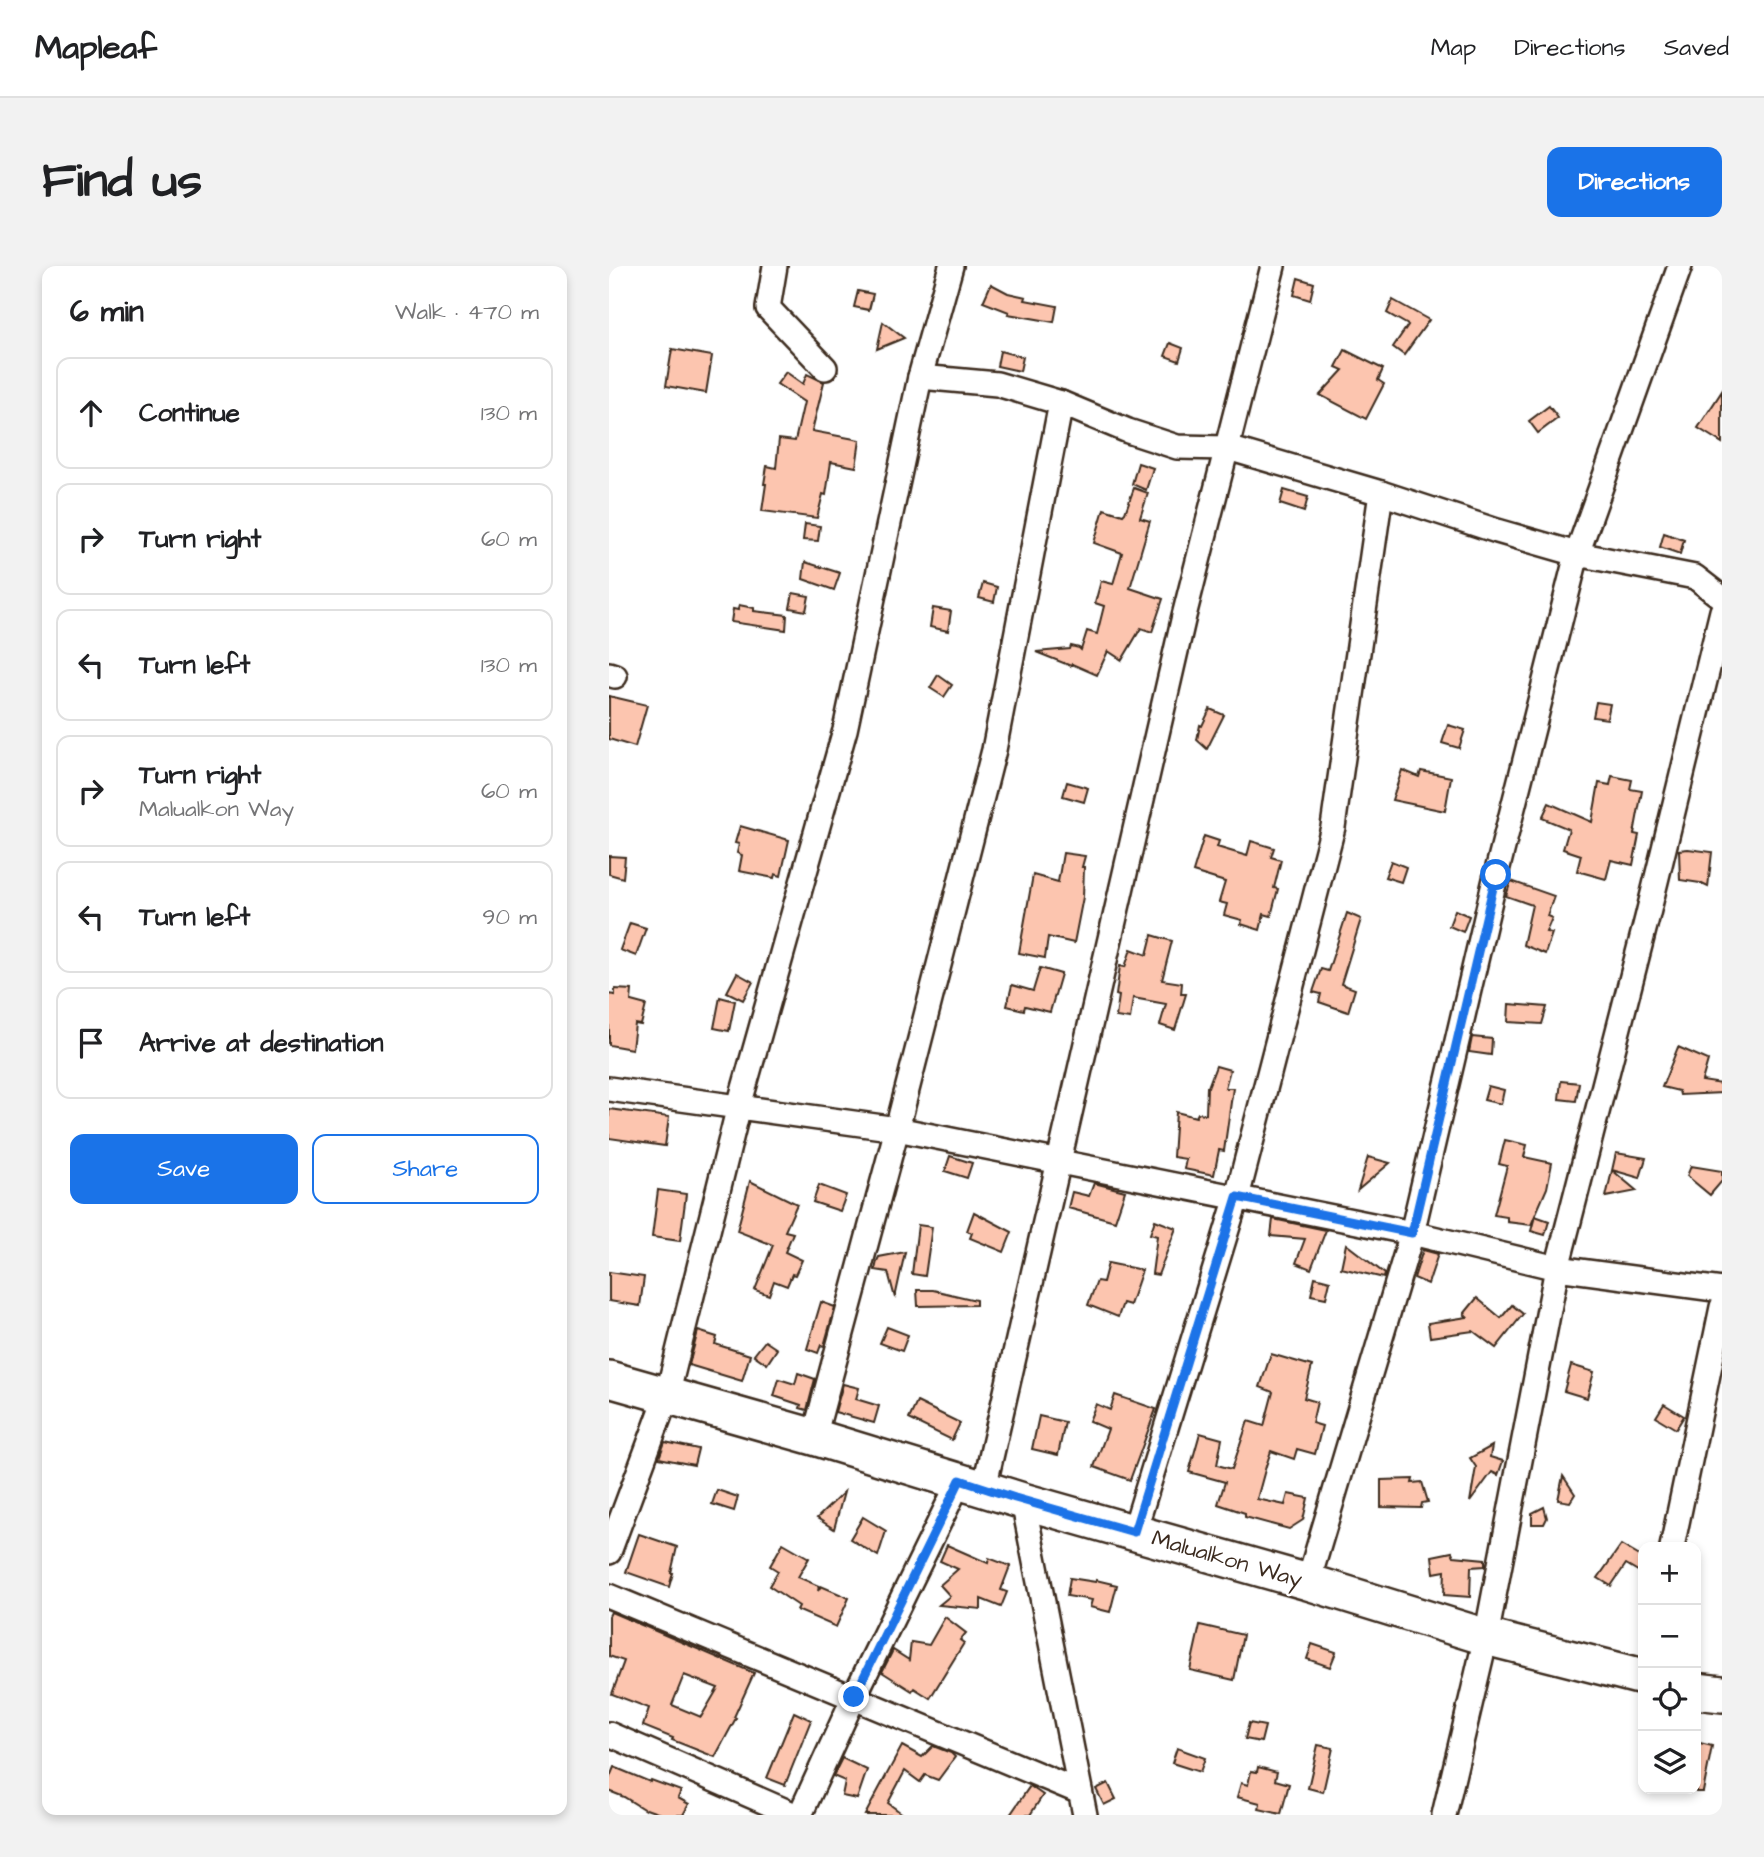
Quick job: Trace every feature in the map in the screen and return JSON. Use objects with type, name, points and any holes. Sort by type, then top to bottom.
[{"type":"main road","name":"Malualkon Way","points":[[609,1378],[1308,1582],[1486,1637],[1638,1676]]},
{"type":"main road","points":[[1701,1692],[1722,1694]]},
{"type":"street","points":[[775,266],[768,308],[825,368]]},
{"type":"street","points":[[609,1552],[667,1396],[739,1106],[845,730],[920,377],[951,266]]},
{"type":"street","points":[[609,1734],[798,1815],[854,1697],[972,1484],[1060,1162],[1184,616],[1273,266]]},
{"type":"street","points":[[1308,1582],[1412,1233],[1496,875],[1577,554],[1680,266]]},
{"type":"street","points":[[920,377],[997,384],[1061,403],[1128,431],[1177,447],[1228,447],[1577,554],[1695,577],[1722,598]]},
{"type":"street","points":[[814,1437],[897,1129],[994,750],[1061,403]]},
{"type":"street","points":[[1134,1532],[1237,1197],[1333,827],[1381,493]]},
{"type":"street","points":[[1444,1815],[1486,1637],[1557,1268],[1722,611]]},
{"type":"street","points":[[609,1088],[897,1129],[1412,1233],[1557,1268],[1722,1290]]},
{"type":"street","points":[[1673,1542],[1722,1307]]},
{"type":"street","points":[[1023,1501],[1085,1815]]},
{"type":"street","points":[[609,1597],[1080,1792]]},
{"type":"building","points":[[1298,278],[1314,283],[1310,300],[1294,295]]},
{"type":"building","points":[[991,284],[1008,293],[1026,297],[1025,300],[1057,306],[1054,322],[1008,314],[1009,312],[983,302]]},
{"type":"building","points":[[858,291],[873,294],[869,310],[854,307]]},
{"type":"building","points":[[1393,300],[1429,320],[1404,355],[1393,347],[1408,325],[1387,313]]},
{"type":"building","points":[[883,322],[904,338],[877,349]]},
{"type":"building","points":[[1170,343],[1183,348],[1179,361],[1165,356]]},
{"type":"building","points":[[672,349],[712,356],[706,393],[666,386]]},
{"type":"building","points":[[1345,350],[1383,369],[1378,380],[1384,384],[1366,419],[1320,395],[1343,370],[1336,367]]},
{"type":"building","points":[[1000,351],[1023,357],[1020,371],[997,366]]},
{"type":"building","points":[[786,372],[803,384],[807,374],[824,382],[812,431],[860,440],[856,467],[831,462],[826,495],[823,494],[817,518],[762,511],[767,466],[776,468],[779,439],[795,441],[804,402],[777,384]]},
{"type":"building","points":[[1722,391],[1722,443],[1698,428]]},
{"type":"building","points":[[1549,406],[1558,418],[1538,433],[1529,421]]},
{"type":"building","points":[[1138,463],[1153,468],[1146,490],[1132,484]]},
{"type":"building","points":[[1134,488],[1148,493],[1140,518],[1150,521],[1130,588],[1163,599],[1152,632],[1141,628],[1122,660],[1108,651],[1097,675],[1036,652],[1070,649],[1071,646],[1081,650],[1087,631],[1097,634],[1104,606],[1095,603],[1101,581],[1113,584],[1122,553],[1094,543],[1104,509],[1123,515]]},
{"type":"building","points":[[1284,490],[1308,497],[1304,512],[1280,504]]},
{"type":"building","points":[[805,524],[820,526],[818,541],[803,540]]},
{"type":"building","points":[[1664,533],[1684,540],[1680,554],[1660,547]]},
{"type":"building","points":[[805,562],[840,573],[834,590],[803,579]]},
{"type":"building","points":[[983,583],[997,587],[994,602],[979,598]]},
{"type":"building","points":[[793,593],[809,596],[806,611],[790,608]]},
{"type":"building","points":[[739,605],[754,608],[754,611],[787,615],[786,630],[731,622],[733,609],[738,610]]},
{"type":"building","points":[[933,608],[951,611],[948,631],[930,627]]},
{"type":"building","points":[[938,675],[952,685],[944,697],[930,688]]},
{"type":"building","points":[[609,696],[647,705],[635,747],[609,739]]},
{"type":"building","points":[[1596,702],[1610,704],[1607,719],[1593,717]]},
{"type":"building","points":[[1210,709],[1224,715],[1207,749],[1197,740],[1200,725],[1202,726]]},
{"type":"building","points":[[1448,725],[1465,730],[1459,748],[1442,743]]},
{"type":"building","points":[[1402,770],[1419,777],[1421,771],[1451,777],[1445,811],[1392,800]]},
{"type":"building","points":[[1612,776],[1632,780],[1630,789],[1642,791],[1634,834],[1639,835],[1633,865],[1611,860],[1606,879],[1577,871],[1581,855],[1563,849],[1569,829],[1542,818],[1549,803],[1592,822],[1599,783],[1610,785]]},
{"type":"building","points":[[1067,782],[1088,788],[1084,802],[1063,796]]},
{"type":"building","points":[[740,826],[789,840],[781,876],[775,874],[774,878],[739,871],[742,855],[737,853],[739,844],[735,843]]},
{"type":"building","points":[[1204,836],[1219,841],[1217,847],[1247,856],[1251,841],[1274,848],[1271,857],[1281,860],[1274,888],[1278,889],[1271,916],[1264,914],[1260,930],[1241,924],[1242,920],[1224,915],[1227,904],[1219,902],[1225,882],[1193,872]]},
{"type":"building","points":[[1679,850],[1712,852],[1708,887],[1680,880]]},
{"type":"building","points":[[1063,853],[1085,856],[1082,867],[1083,897],[1074,943],[1048,937],[1045,958],[1019,953],[1033,875],[1058,882]]},
{"type":"building","points":[[609,856],[625,857],[623,878],[609,874]]},
{"type":"building","points":[[1391,861],[1406,867],[1401,882],[1385,877]]},
{"type":"building","points":[[1511,881],[1554,896],[1547,916],[1552,918],[1546,932],[1552,933],[1545,954],[1523,945],[1532,905],[1506,896]]},
{"type":"building","points":[[1455,910],[1469,916],[1463,932],[1449,926]]},
{"type":"building","points":[[1347,913],[1361,919],[1341,984],[1355,989],[1348,1012],[1319,1002],[1321,994],[1313,992],[1321,969],[1328,971]]},
{"type":"building","points":[[630,923],[646,928],[636,956],[620,950]]},
{"type":"building","points":[[1152,935],[1172,941],[1162,980],[1182,983],[1181,994],[1186,994],[1175,1030],[1160,1025],[1166,1004],[1133,998],[1130,1019],[1116,1017],[1120,966],[1125,967],[1131,949],[1147,955]]},
{"type":"building","points":[[1040,968],[1061,974],[1050,1012],[1025,1006],[1024,1010],[1007,1006],[1012,985],[1033,991]]},
{"type":"building","points":[[737,973],[753,982],[743,1000],[727,992]]},
{"type":"building","points":[[615,989],[632,990],[631,1001],[646,1005],[641,1025],[635,1024],[632,1049],[609,1045],[609,994],[615,995]]},
{"type":"building","points":[[720,997],[735,1001],[729,1031],[714,1028]]},
{"type":"building","points":[[1509,1004],[1547,1007],[1542,1024],[1508,1022]]},
{"type":"building","points":[[1472,1037],[1492,1039],[1491,1055],[1469,1052]]},
{"type":"building","points":[[1678,1047],[1708,1060],[1702,1081],[1722,1084],[1722,1093],[1680,1095],[1679,1091],[1662,1087]]},
{"type":"building","points":[[1216,1066],[1230,1070],[1225,1088],[1233,1088],[1224,1151],[1219,1150],[1214,1175],[1184,1169],[1186,1159],[1173,1157],[1176,1112],[1196,1117],[1198,1113],[1206,1114],[1207,1087]]},
{"type":"building","points":[[1561,1081],[1579,1083],[1576,1101],[1559,1099]]},
{"type":"building","points":[[1488,1086],[1504,1090],[1501,1104],[1484,1100]]},
{"type":"building","points":[[609,1109],[669,1117],[665,1146],[609,1138]]},
{"type":"building","points":[[1505,1140],[1527,1145],[1524,1157],[1552,1163],[1547,1188],[1531,1225],[1507,1222],[1507,1217],[1494,1215],[1507,1166],[1499,1164]]},
{"type":"building","points":[[1616,1153],[1646,1158],[1640,1178],[1612,1170]]},
{"type":"building","points":[[950,1156],[972,1163],[967,1178],[945,1171]]},
{"type":"building","points":[[1368,1157],[1390,1163],[1358,1190]]},
{"type":"building","points":[[1691,1166],[1722,1171],[1722,1181],[1710,1195],[1687,1176]]},
{"type":"building","points":[[1612,1170],[1637,1191],[1606,1197]]},
{"type":"building","points":[[750,1181],[797,1204],[785,1231],[793,1233],[785,1252],[802,1260],[787,1286],[774,1281],[769,1295],[755,1290],[773,1245],[737,1231]]},
{"type":"building","points":[[1094,1183],[1125,1191],[1115,1221],[1068,1208],[1072,1192],[1089,1196]]},
{"type":"building","points":[[819,1185],[846,1195],[840,1211],[813,1202]]},
{"type":"building","points":[[658,1190],[686,1194],[680,1241],[652,1237]]},
{"type":"building","points":[[974,1212],[1012,1232],[1004,1252],[970,1238],[972,1233],[967,1231]]},
{"type":"building","points":[[1535,1216],[1549,1221],[1545,1235],[1531,1231]]},
{"type":"building","points":[[1273,1219],[1326,1230],[1311,1269],[1296,1263],[1305,1239],[1271,1236]]},
{"type":"building","points":[[1155,1220],[1176,1228],[1158,1275],[1152,1274],[1157,1236],[1150,1234]]},
{"type":"building","points":[[918,1225],[932,1227],[925,1276],[912,1274]]},
{"type":"building","points":[[1346,1244],[1385,1274],[1384,1278],[1341,1268]]},
{"type":"building","points":[[1423,1250],[1438,1254],[1428,1284],[1414,1278]]},
{"type":"building","points":[[905,1252],[895,1298],[888,1272],[875,1270],[879,1257]]},
{"type":"building","points":[[1108,1263],[1142,1270],[1130,1305],[1123,1303],[1118,1317],[1088,1305],[1097,1281],[1103,1282]]},
{"type":"building","points":[[609,1272],[644,1277],[640,1306],[609,1301]]},
{"type":"building","points":[[1315,1277],[1330,1281],[1326,1298],[1311,1295]]},
{"type":"building","points":[[917,1290],[933,1290],[976,1300],[976,1305],[918,1306]]},
{"type":"building","points":[[1477,1298],[1501,1318],[1512,1305],[1523,1314],[1496,1348],[1473,1331],[1430,1337],[1428,1323],[1467,1317],[1464,1314]]},
{"type":"building","points":[[821,1302],[835,1307],[824,1346],[821,1345],[818,1353],[807,1349]]},
{"type":"building","points":[[887,1327],[908,1335],[902,1351],[880,1343]]},
{"type":"building","points":[[698,1331],[717,1337],[715,1344],[750,1355],[742,1381],[689,1365]]},
{"type":"building","points":[[765,1341],[777,1349],[767,1364],[754,1355]]},
{"type":"building","points":[[1271,1354],[1312,1366],[1304,1398],[1317,1402],[1312,1423],[1322,1426],[1315,1454],[1297,1449],[1294,1459],[1271,1451],[1266,1466],[1257,1499],[1285,1505],[1288,1494],[1308,1498],[1303,1520],[1289,1529],[1245,1517],[1245,1513],[1218,1504],[1225,1482],[1189,1472],[1200,1433],[1222,1439],[1217,1465],[1232,1469],[1248,1421],[1264,1426],[1273,1392],[1260,1387]]},
{"type":"building","points":[[1571,1365],[1594,1372],[1587,1398],[1564,1391]]},
{"type":"building","points":[[798,1373],[815,1379],[807,1410],[800,1408],[801,1405],[774,1396],[779,1379],[795,1384]]},
{"type":"building","points":[[843,1384],[859,1388],[856,1399],[879,1406],[874,1423],[835,1412]]},
{"type":"building","points":[[1115,1395],[1156,1409],[1130,1480],[1094,1467],[1108,1429],[1089,1421],[1096,1404],[1110,1410]]},
{"type":"building","points":[[917,1402],[960,1423],[952,1440],[909,1419]]},
{"type":"building","points":[[1664,1404],[1684,1416],[1676,1429],[1656,1417]]},
{"type":"building","points":[[1039,1416],[1065,1422],[1058,1455],[1032,1449]]},
{"type":"building","points":[[665,1442],[698,1449],[694,1465],[659,1458]]},
{"type":"building","points":[[1492,1446],[1490,1457],[1503,1461],[1498,1475],[1492,1472],[1470,1502],[1476,1467],[1470,1458]]},
{"type":"building","points":[[1563,1476],[1575,1494],[1570,1502],[1558,1500]]},
{"type":"building","points":[[1413,1479],[1412,1483],[1422,1482],[1428,1502],[1422,1503],[1421,1508],[1381,1507],[1381,1480]]},
{"type":"building","points":[[717,1490],[738,1497],[734,1511],[712,1504]]},
{"type":"building","points":[[844,1492],[834,1529],[817,1518]]},
{"type":"building","points":[[1544,1507],[1547,1518],[1544,1524],[1532,1524],[1532,1513]]},
{"type":"building","points":[[863,1517],[886,1531],[878,1556],[850,1539]]},
{"type":"building","points":[[639,1534],[677,1547],[669,1587],[626,1572]]},
{"type":"building","points":[[783,1543],[809,1558],[798,1577],[819,1586],[818,1591],[821,1586],[849,1598],[836,1627],[797,1610],[799,1606],[769,1586],[778,1571],[770,1566]]},
{"type":"building","points":[[947,1545],[988,1563],[989,1558],[1010,1566],[1001,1590],[1007,1592],[1001,1607],[981,1599],[981,1609],[939,1605],[950,1596],[940,1585],[958,1569],[940,1561]]},
{"type":"building","points":[[1621,1545],[1638,1555],[1638,1571],[1626,1564],[1611,1586],[1598,1578]]},
{"type":"building","points":[[1452,1552],[1454,1556],[1485,1559],[1485,1566],[1471,1567],[1470,1597],[1444,1595],[1445,1571],[1434,1573],[1432,1556]]},
{"type":"building","points":[[1070,1578],[1117,1585],[1110,1612],[1090,1607],[1092,1600],[1067,1596]]},
{"type":"building","points":[[611,1612],[754,1673],[734,1717],[736,1718],[715,1757],[643,1726],[649,1708],[612,1694],[624,1661],[609,1656]],"holes":[[[684,1675],[718,1688],[701,1717],[672,1705]]]},
{"type":"building","points":[[945,1617],[966,1633],[960,1640],[964,1643],[930,1698],[914,1688],[912,1691],[882,1672],[893,1650],[909,1660],[911,1642],[929,1645]]},
{"type":"building","points":[[1200,1625],[1243,1635],[1234,1680],[1190,1670]]},
{"type":"building","points":[[1312,1644],[1336,1652],[1330,1667],[1307,1659]]},
{"type":"building","points":[[794,1712],[811,1720],[785,1785],[767,1778]]},
{"type":"building","points":[[1249,1723],[1265,1726],[1261,1742],[1245,1739]]},
{"type":"building","points":[[1701,1743],[1712,1746],[1701,1792]]},
{"type":"building","points":[[1318,1745],[1333,1748],[1323,1792],[1308,1788]]},
{"type":"building","points":[[902,1746],[922,1757],[933,1746],[955,1757],[938,1780],[925,1775],[920,1782],[905,1771],[888,1803],[904,1815],[865,1815]]},
{"type":"building","points":[[1177,1748],[1205,1758],[1200,1772],[1172,1763]]},
{"type":"building","points":[[842,1758],[867,1770],[857,1799],[842,1796],[845,1781],[833,1776]]},
{"type":"building","points":[[614,1767],[681,1791],[678,1798],[689,1804],[683,1815],[663,1815],[645,1810],[609,1791],[609,1779]]},
{"type":"building","points":[[1258,1767],[1277,1772],[1275,1780],[1289,1784],[1281,1814],[1259,1809],[1260,1803],[1237,1797],[1241,1783],[1248,1785],[1251,1771],[1257,1772]]},
{"type":"building","points":[[1108,1783],[1116,1799],[1104,1805],[1096,1789]]},
{"type":"building","points":[[1030,1786],[1043,1795],[1030,1815],[1010,1815]]},
{"type":"route","points":[[854,1697],[960,1480],[1134,1532],[1237,1197],[1412,1233],[1496,875]]}]
